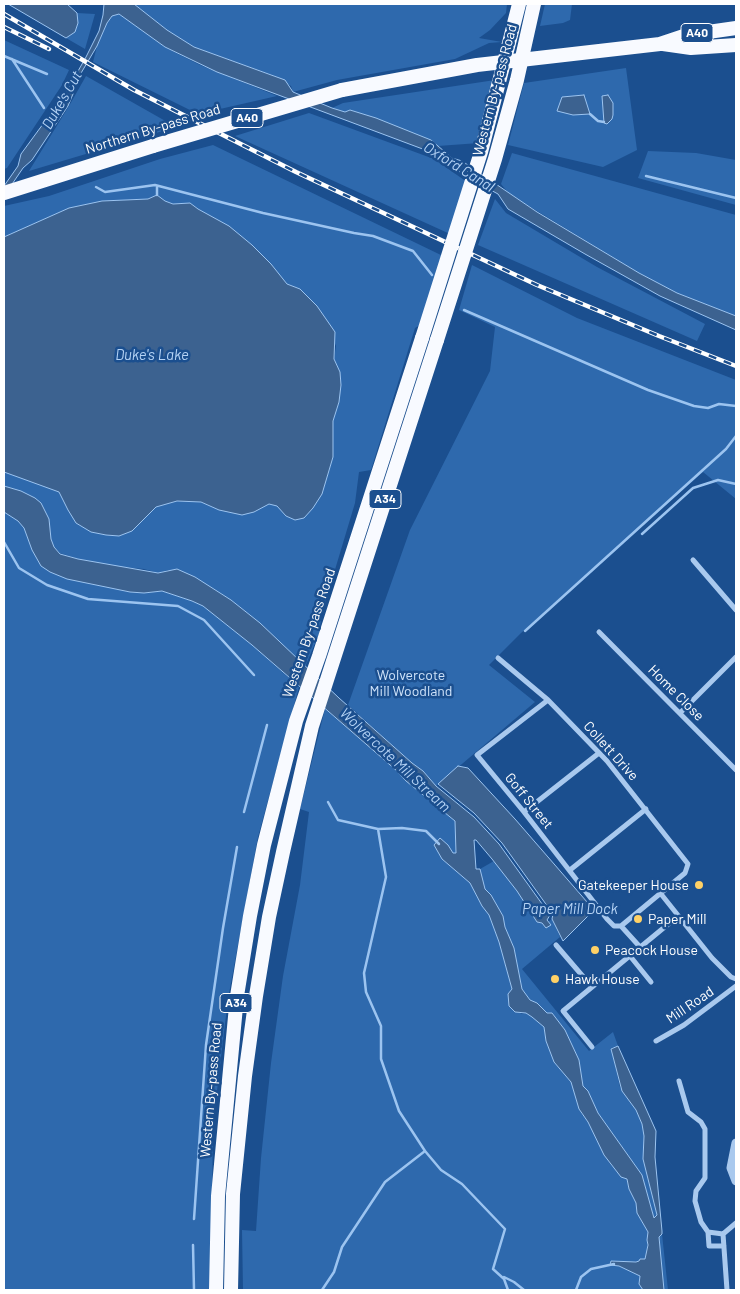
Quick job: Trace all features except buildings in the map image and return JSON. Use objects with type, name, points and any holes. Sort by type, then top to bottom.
[{"type":"highway","name":"Western By-pass Road","points":[[216,1290],[218,1196],[237,996],[264,845],[296,721],[319,656],[481,152],[519,4]]},
{"type":"highway","name":"Western By-pass Road","points":[[231,1290],[233,1194],[245,1076],[256,996],[282,852],[312,726],[495,159],[517,80],[534,4]]},
{"type":"highway","name":"A40","points":[[660,44],[686,35],[736,28]]},
{"type":"highway","name":"A40","points":[[660,44],[691,48],[736,45]]},
{"type":"highway","name":"Northern By-pass Road","points":[[4,193],[153,146],[342,90],[477,64],[660,44]]},
{"type":"street","points":[[693,560],[736,610]]},
{"type":"street","name":"Home Close","points":[[599,632],[736,770]]},
{"type":"street","points":[[680,713],[736,656]]},
{"type":"street","name":"Collett Drive","points":[[498,658],[548,700],[599,753],[646,809],[688,864],[685,873],[662,891],[661,894]]},
{"type":"street","name":"Goff Street","points":[[548,700],[477,755],[614,926],[622,926]]},
{"type":"street","points":[[524,812],[599,753]]},
{"type":"street","points":[[570,870],[646,809]]},
{"type":"street","points":[[640,948],[622,926],[661,894],[712,958],[731,977],[736,979]]},
{"type":"street","points":[[592,1047],[563,1010],[678,916]]},
{"type":"street","points":[[556,945],[592,987]]},
{"type":"street","points":[[630,956],[651,982]]},
{"type":"street","name":"Mill Road","points":[[656,1041],[684,1025],[736,986]]},
{"type":"street","points":[[679,1081],[688,1112],[701,1122],[705,1129],[705,1178],[696,1191],[695,1201],[701,1222],[708,1232],[709,1246],[724,1246]]},
{"type":"street","points":[[736,1142],[731,1168],[736,1181]]},
{"type":"street","points":[[708,1232],[723,1234],[736,1224]]},
{"type":"street","points":[[723,1234],[727,1290]]},
{"type":"green space","points":[[134,4],[507,4],[506,13],[490,30],[479,38],[502,42],[489,43],[455,59],[337,80],[293,92],[291,86],[275,76],[194,47],[167,30]]},
{"type":"green space","points":[[545,4],[572,4],[570,20],[563,23],[540,26]]},
{"type":"green space","points":[[77,13],[95,14],[85,49],[66,38],[75,32],[78,23]]},
{"type":"green space","points":[[119,14],[165,47],[178,54],[200,65],[277,96],[198,114],[93,62],[97,46],[107,23],[112,16]]},
{"type":"green space","points":[[4,40],[69,70],[62,85],[7,168],[4,169]]},
{"type":"green space","points":[[626,68],[637,150],[603,167],[508,145],[524,83]]},
{"type":"green space","points":[[86,76],[176,127],[29,171],[69,106]]},
{"type":"green space","points":[[495,80],[479,143],[438,146],[431,140],[376,118],[350,110],[345,112],[332,108],[343,103]]},
{"type":"green space","points":[[309,113],[434,159],[467,182],[450,234],[235,136]]},
{"type":"green space","points":[[213,145],[443,256],[420,325],[415,328],[371,470],[359,472],[355,503],[322,613],[319,634],[305,667],[260,623],[216,590],[168,570],[158,573],[144,569],[78,559],[60,553],[54,547],[50,529],[35,498],[4,486],[4,472],[51,488],[59,492],[64,500],[132,531],[156,507],[177,501],[201,502],[219,510],[254,512],[269,504],[277,505],[286,516],[295,520],[328,474],[333,457],[333,421],[339,402],[340,372],[334,359],[336,346],[317,306],[300,289],[287,284],[252,245],[228,226],[190,203],[173,204],[157,195],[148,199],[102,201],[69,208],[4,237],[4,206],[49,196],[160,159]]},
{"type":"green space","points":[[648,151],[696,153],[736,160],[736,205],[638,178]]},
{"type":"green space","points":[[512,153],[736,215],[736,316],[677,293],[639,273],[509,194],[501,184]]},
{"type":"green space","points":[[495,199],[506,213],[597,267],[705,324],[697,341],[478,245]]},
{"type":"green space","name":"Wolvercote Mill Woodland","points":[[472,265],[577,318],[736,380],[736,499],[703,472],[521,633],[489,665],[535,702],[436,786],[423,771],[348,705],[410,530],[490,371],[495,327],[459,310]]},
{"type":"green space","points":[[4,512],[18,521],[24,528],[32,550],[107,587],[130,592],[162,591],[203,606],[252,645],[299,687],[258,837],[228,999],[213,1124],[211,1290],[4,1290]]},
{"type":"green space","points":[[325,709],[455,821],[456,854],[440,838],[442,859],[470,883],[489,915],[521,1014],[526,1013],[544,1027],[546,1041],[554,1062],[571,1082],[581,1113],[588,1122],[611,1165],[627,1179],[629,1189],[636,1203],[637,1213],[648,1232],[647,1256],[639,1261],[611,1265],[619,1266],[640,1276],[639,1284],[643,1290],[243,1290],[242,1230],[256,1231],[261,1158],[271,1063],[283,976],[300,885],[309,812],[300,809]]},
{"type":"green space","points":[[494,861],[517,891],[537,922],[551,925],[548,922],[552,919],[560,937],[522,969],[589,1051],[613,1032],[618,1046],[611,1048],[620,1087],[636,1110],[642,1124],[644,1136],[643,1159],[657,1216],[654,1218],[642,1175],[598,1113],[588,1091],[583,1086],[579,1060],[565,1030],[552,1013],[547,1013],[537,1003],[530,1000],[522,989],[514,948],[505,927],[503,916],[491,895],[485,889],[480,869]]},
{"type":"green space","points":[[662,1234],[668,1290],[664,1290],[662,1280],[659,1236]]},
{"type":"water","points":[[8,4],[67,4],[77,13],[78,23],[75,32],[66,38]]},
{"type":"water","points":[[104,4],[134,4],[167,30],[194,47],[285,80],[293,92],[332,108],[345,112],[350,110],[376,118],[431,140],[452,158],[462,161],[537,212],[639,273],[677,293],[736,316],[736,330],[660,296],[508,209],[498,194],[463,175],[444,157],[217,72],[165,47],[119,14],[112,16],[107,23],[97,46],[74,85],[73,94],[68,106],[32,160],[23,168],[4,196],[4,186],[18,166],[21,154],[65,94],[86,57],[99,31]]},
{"type":"water","points":[[584,95],[590,114],[573,115],[557,111],[562,97]]},
{"type":"water","points":[[608,95],[613,103],[613,115],[607,124],[604,123],[602,96]]},
{"type":"water","name":"Duke's Lake","points":[[157,195],[173,204],[190,203],[229,226],[271,264],[287,284],[300,289],[317,306],[335,332],[334,359],[340,372],[341,385],[339,402],[333,421],[333,457],[322,494],[304,518],[295,520],[286,516],[277,506],[269,504],[254,512],[242,515],[219,510],[201,502],[177,501],[156,507],[132,531],[119,536],[106,535],[91,532],[76,523],[59,492],[4,472],[4,237],[69,208],[102,201],[148,199]]},
{"type":"water","name":"Wolvercote Mill Stream","points":[[4,486],[21,491],[41,503],[49,519],[51,539],[54,547],[60,554],[158,573],[177,569],[195,577],[231,600],[260,623],[339,698],[423,771],[436,786],[474,817],[499,844],[550,915],[547,920],[551,925],[546,928],[542,923],[537,922],[517,891],[476,840],[474,840],[476,869],[480,869],[485,889],[491,895],[503,916],[505,927],[514,948],[522,989],[530,1000],[537,1003],[547,1013],[552,1013],[565,1030],[579,1060],[583,1086],[588,1091],[598,1113],[642,1175],[654,1218],[657,1215],[643,1159],[644,1136],[642,1124],[636,1110],[622,1091],[611,1049],[618,1046],[656,1131],[655,1157],[662,1231],[659,1237],[664,1290],[643,1290],[639,1284],[640,1276],[619,1266],[610,1265],[611,1261],[636,1262],[640,1259],[645,1259],[648,1232],[637,1213],[636,1203],[629,1189],[627,1179],[621,1177],[604,1155],[588,1122],[579,1109],[571,1082],[554,1062],[546,1041],[544,1027],[526,1013],[515,1012],[509,1006],[508,994],[512,989],[499,942],[489,915],[470,883],[442,859],[434,845],[440,838],[453,853],[456,853],[455,821],[406,781],[397,771],[252,645],[203,606],[162,591],[130,592],[67,579],[41,566],[32,550],[24,528],[18,521],[4,512]]},
{"type":"water","name":"Paper Mill Dock","points":[[458,766],[468,768],[594,910],[563,941],[552,919],[553,914],[502,843],[474,813],[438,784]]},
{"type":"waterway","points":[[4,56],[47,74]]},
{"type":"waterway","name":"Duke's Cut","points":[[12,59],[44,108]]},
{"type":"waterway","points":[[590,114],[598,121],[604,122]]},
{"type":"waterway","points":[[646,176],[736,198]]},
{"type":"waterway","points":[[96,187],[105,192],[155,185],[263,213],[373,236],[413,251],[432,275]]},
{"type":"waterway","points":[[157,186],[157,195]]},
{"type":"waterway","points":[[464,310],[648,390],[694,406],[708,408],[719,404],[736,406]]},
{"type":"waterway","points":[[525,631],[726,449],[736,436]]},
{"type":"waterway","points":[[642,534],[693,488],[718,480],[736,484]]},
{"type":"waterway","points":[[4,542],[19,568],[47,585],[88,599],[178,606],[204,620],[254,675]]},
{"type":"waterway","points":[[244,812],[267,725]]},
{"type":"waterway","points":[[328,802],[338,820],[378,829],[402,828],[426,831],[439,844]]},
{"type":"waterway","points":[[378,829],[386,877],[364,973],[366,992],[381,1026],[381,1059],[399,1111],[425,1151]]},
{"type":"waterway","points":[[194,1219],[206,1045],[237,847]]},
{"type":"waterway","points":[[322,1290],[334,1272],[342,1247],[385,1182],[425,1151],[441,1170],[462,1184],[505,1229],[493,1269],[504,1279],[508,1290]]},
{"type":"waterway","points":[[193,1245],[194,1290]]},
{"type":"waterway","points":[[576,1290],[581,1277],[591,1269],[614,1264]]},
{"type":"waterway","points":[[504,1277],[524,1290]]},
{"type":"railway","points":[[4,14],[134,90],[296,172],[537,285],[736,366]]},
{"type":"railway","points":[[4,27],[49,49]]},
{"type":"place","name":"Gatekeeper House","points":[[699,885]]},
{"type":"place","name":"Paper Mill","points":[[638,919]]},
{"type":"place","name":"Peacock House","points":[[595,950]]},
{"type":"place","name":"Hawk House","points":[[555,979]]},
{"type":"water label","name":"Oxford Canal","points":[[459,167]]}]
